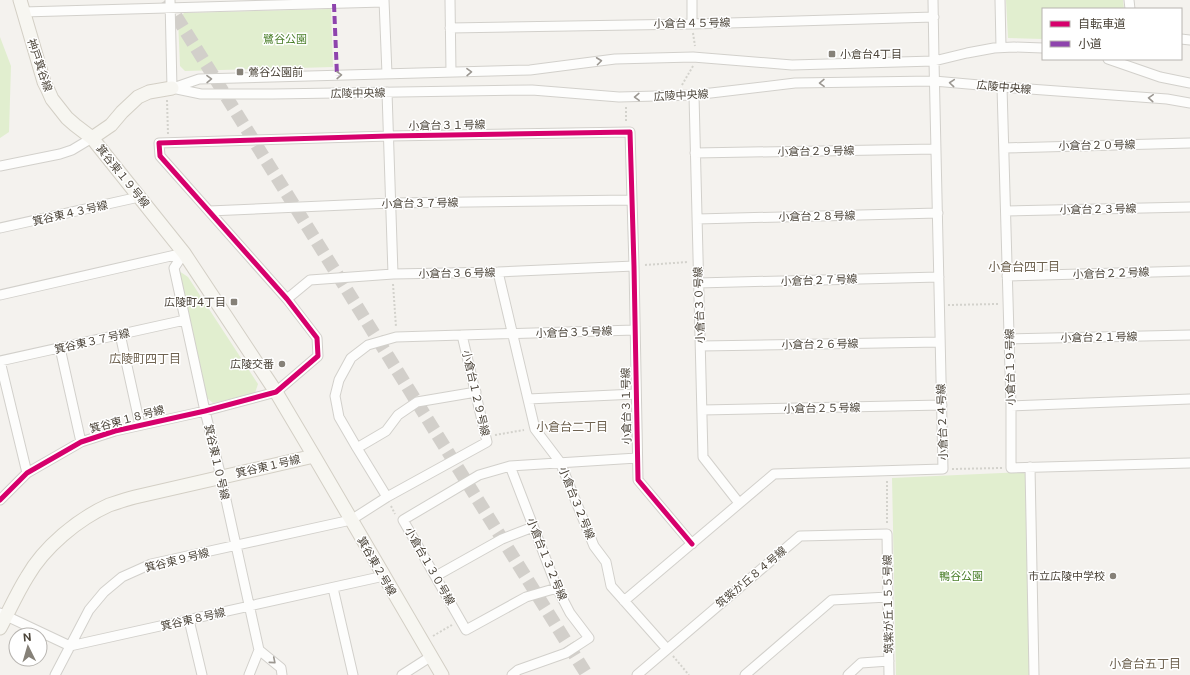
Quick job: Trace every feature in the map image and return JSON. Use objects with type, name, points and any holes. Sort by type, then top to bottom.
[{"type":"street","points":[[450,0],[452,72]]},
{"type":"street","points":[[692,0],[692,24]]},
{"type":"street","name":"小倉台２４号線","points":[[624,601],[774,474],[943,469],[934,81],[934,0]]},
{"type":"street","points":[[1000,0],[1001,47]]},
{"type":"street","points":[[21,6],[384,1],[387,74]]},
{"type":"street","points":[[169,89],[170,4]]},
{"type":"street","name":"神戸箕谷線","points":[[21,6],[44,82],[52,99],[67,118],[92,138]]},
{"type":"street","name":"小倉台４５号線","points":[[450,28],[692,24],[934,17]]},
{"type":"street","name":"広陵中央線","points":[[92,138],[111,125],[138,97],[150,92],[169,89],[199,79],[530,70],[615,59],[693,57],[792,65],[934,61],[1001,47],[1042,48]]},
{"type":"street","points":[[1111,60],[1160,77],[1190,83]]},
{"type":"street","name":"広陵中央線","points":[[169,89],[201,94],[532,90],[626,97],[694,95],[795,83],[934,81],[1168,99],[1190,103]]},
{"type":"street","name":"小倉台１９号線","points":[[1002,87],[1011,406],[1011,468]]},
{"type":"street","points":[[387,92],[393,274]]},
{"type":"street","name":"小倉台３０号線","points":[[694,95],[703,457],[739,503]]},
{"type":"street","name":"小倉台３１号線","points":[[169,143],[389,136],[630,132],[638,480],[692,544]]},
{"type":"street","name":"箕谷東１９号線","points":[[0,166],[60,154],[72,150],[92,138],[184,253]]},
{"type":"street","points":[[169,143],[159,143],[160,156],[287,299],[317,338],[318,356],[276,392]]},
{"type":"street","name":"小倉台２０号線","points":[[1004,148],[1190,143]]},
{"type":"street","name":"小倉台２９号線","points":[[695,153],[936,149]]},
{"type":"street","name":"箕谷東４３号線","points":[[0,228],[139,197]]},
{"type":"street","name":"小倉台３７号線","points":[[209,211],[391,203],[632,200]]},
{"type":"street","name":"小倉台２３号線","points":[[1006,211],[1190,207]]},
{"type":"street","name":"小倉台２８号線","points":[[697,219],[938,213]]},
{"type":"street","points":[[0,295],[184,253]]},
{"type":"street","name":"箕谷東１０号線","points":[[184,253],[174,268],[259,650]]},
{"type":"street","name":"箕谷東１号線","points":[[0,628],[3,614],[41,558],[65,534],[87,517],[110,505],[124,500],[314,456],[276,392],[184,253]]},
{"type":"street","name":"小倉台３６号線","points":[[287,299],[310,280],[393,274],[498,272],[634,266]]},
{"type":"street","name":"小倉台２２号線","points":[[1007,276],[1190,271]]},
{"type":"street","name":"小倉台３２号線","points":[[498,272],[535,429],[560,462],[594,546],[606,562],[611,586],[667,649]]},
{"type":"street","name":"小倉台２７号線","points":[[698,283],[939,277]]},
{"type":"street","name":"箕谷東３７号線","points":[[0,361],[185,320]]},
{"type":"street","name":"小倉台３５号線","points":[[513,333],[635,330]]},
{"type":"street","name":"小倉台１２９号線","points":[[351,520],[387,497],[487,442],[462,335],[513,333]]},
{"type":"street","points":[[120,334],[140,425]]},
{"type":"street","points":[[387,497],[339,417],[335,396],[339,380],[351,358],[368,345],[396,337],[462,335]]},
{"type":"street","name":"小倉台２１号線","points":[[1009,339],[1190,335]]},
{"type":"street","name":"小倉台２６号線","points":[[701,346],[940,342]]},
{"type":"street","points":[[60,348],[81,442]]},
{"type":"street","points":[[0,361],[27,473]]},
{"type":"street","name":"箕谷東１８号線","points":[[0,500],[27,473],[81,442],[115,431],[205,411],[276,392]]},
{"type":"street","points":[[357,448],[386,431],[398,415],[417,402],[476,392]]},
{"type":"street","points":[[528,400],[636,394]]},
{"type":"street","points":[[1011,406],[1190,399]]},
{"type":"street","name":"小倉台２５号線","points":[[702,410],[942,405]]},
{"type":"street","name":"箕谷東２号線","points":[[314,456],[430,657],[442,675]]},
{"type":"street","points":[[510,466],[637,458]]},
{"type":"street","points":[[1011,468],[1190,463]]},
{"type":"street","name":"小倉台１３０号線","points":[[461,620],[403,520],[479,475],[510,466]]},
{"type":"street","name":"小倉台１３２号線","points":[[510,466],[557,588],[570,613],[589,638],[566,653],[518,670],[512,675]]},
{"type":"street","points":[[1030,467],[1034,675]]},
{"type":"street","name":"箕谷東９号線","points":[[55,675],[89,610],[104,592],[122,577],[151,564],[351,520]]},
{"type":"street","points":[[436,576],[502,539],[533,527]]},
{"type":"street","name":"筑紫が丘１５５号線","points":[[887,534],[889,675]]},
{"type":"street","name":"筑紫が丘８４号線","points":[[637,675],[800,536],[887,534]]},
{"type":"street","name":"箕谷東８号線","points":[[70,646],[384,576]]},
{"type":"street","points":[[333,588],[353,675]]},
{"type":"street","points":[[461,620],[466,630],[526,597],[557,588]]},
{"type":"street","points":[[745,675],[832,600],[888,597]]},
{"type":"street","points":[[3,614],[70,646]]},
{"type":"street","points":[[190,620],[202,675]]},
{"type":"street","points":[[249,675],[259,650],[281,668],[282,675]]},
{"type":"street","points":[[402,675],[430,657]]},
{"type":"street","points":[[848,675],[861,663],[889,661]]},
{"type":"path","points":[[692,24],[695,50]]},
{"type":"path","points":[[682,89],[682,83],[696,62]]},
{"type":"path","points":[[169,89],[169,143]]},
{"type":"path","points":[[626,97],[626,132]]},
{"type":"path","points":[[634,266],[697,262]]},
{"type":"path","points":[[393,274],[396,337]]},
{"type":"path","points":[[939,305],[1008,303]]},
{"type":"path","points":[[487,442],[493,435],[535,429]]},
{"type":"path","points":[[943,469],[1011,468]]},
{"type":"path","points":[[886,471],[887,534]]},
{"type":"path","points":[[387,497],[397,518],[403,520]]},
{"type":"path","points":[[432,636],[461,620]]},
{"type":"path","points":[[667,649],[689,675]]},
{"type":"green space","points":[[1006,0],[1123,0],[1124,8],[1042,8],[1042,39],[1008,38]]},
{"type":"green space","name":"鷺谷公園","points":[[331,9],[333,67],[185,71],[180,66],[178,20],[184,13]]},
{"type":"green space","points":[[0,37],[11,66],[9,132],[0,138]]},
{"type":"green space","points":[[179,271],[188,277],[258,384],[255,393],[213,403],[207,398]]},
{"type":"green space","name":"鴨谷公園","points":[[1021,472],[1026,474],[1030,675],[896,675],[892,478]]},
{"type":"tunnel","points":[[166,0],[587,675]]},
{"type":"marked path","points":[[334,4],[337,76]]},
{"type":"cycle path","points":[[0,500],[27,473],[81,442],[115,431],[205,411],[276,392],[318,356],[317,338],[287,299],[160,156],[159,143],[389,136],[630,132],[638,480],[692,544]]},
{"type":"place","name":"小倉台4丁目","points":[[832,54]]},
{"type":"place","name":"鶯谷公園前","points":[[240,72]]},
{"type":"place","name":"広陵町4丁目","points":[[234,302]]},
{"type":"place","name":"広陵交番","points":[[282,364]]},
{"type":"place","name":"市立広陵中学校","points":[[1113,576]]},
{"type":"district","name":"小倉台四丁目","points":[[1024,267]]},
{"type":"district","name":"広陵町四丁目","points":[[145,359]]},
{"type":"district","name":"小倉台二丁目","points":[[572,427]]},
{"type":"district","name":"小倉台五丁目","points":[[1145,664]]}]
